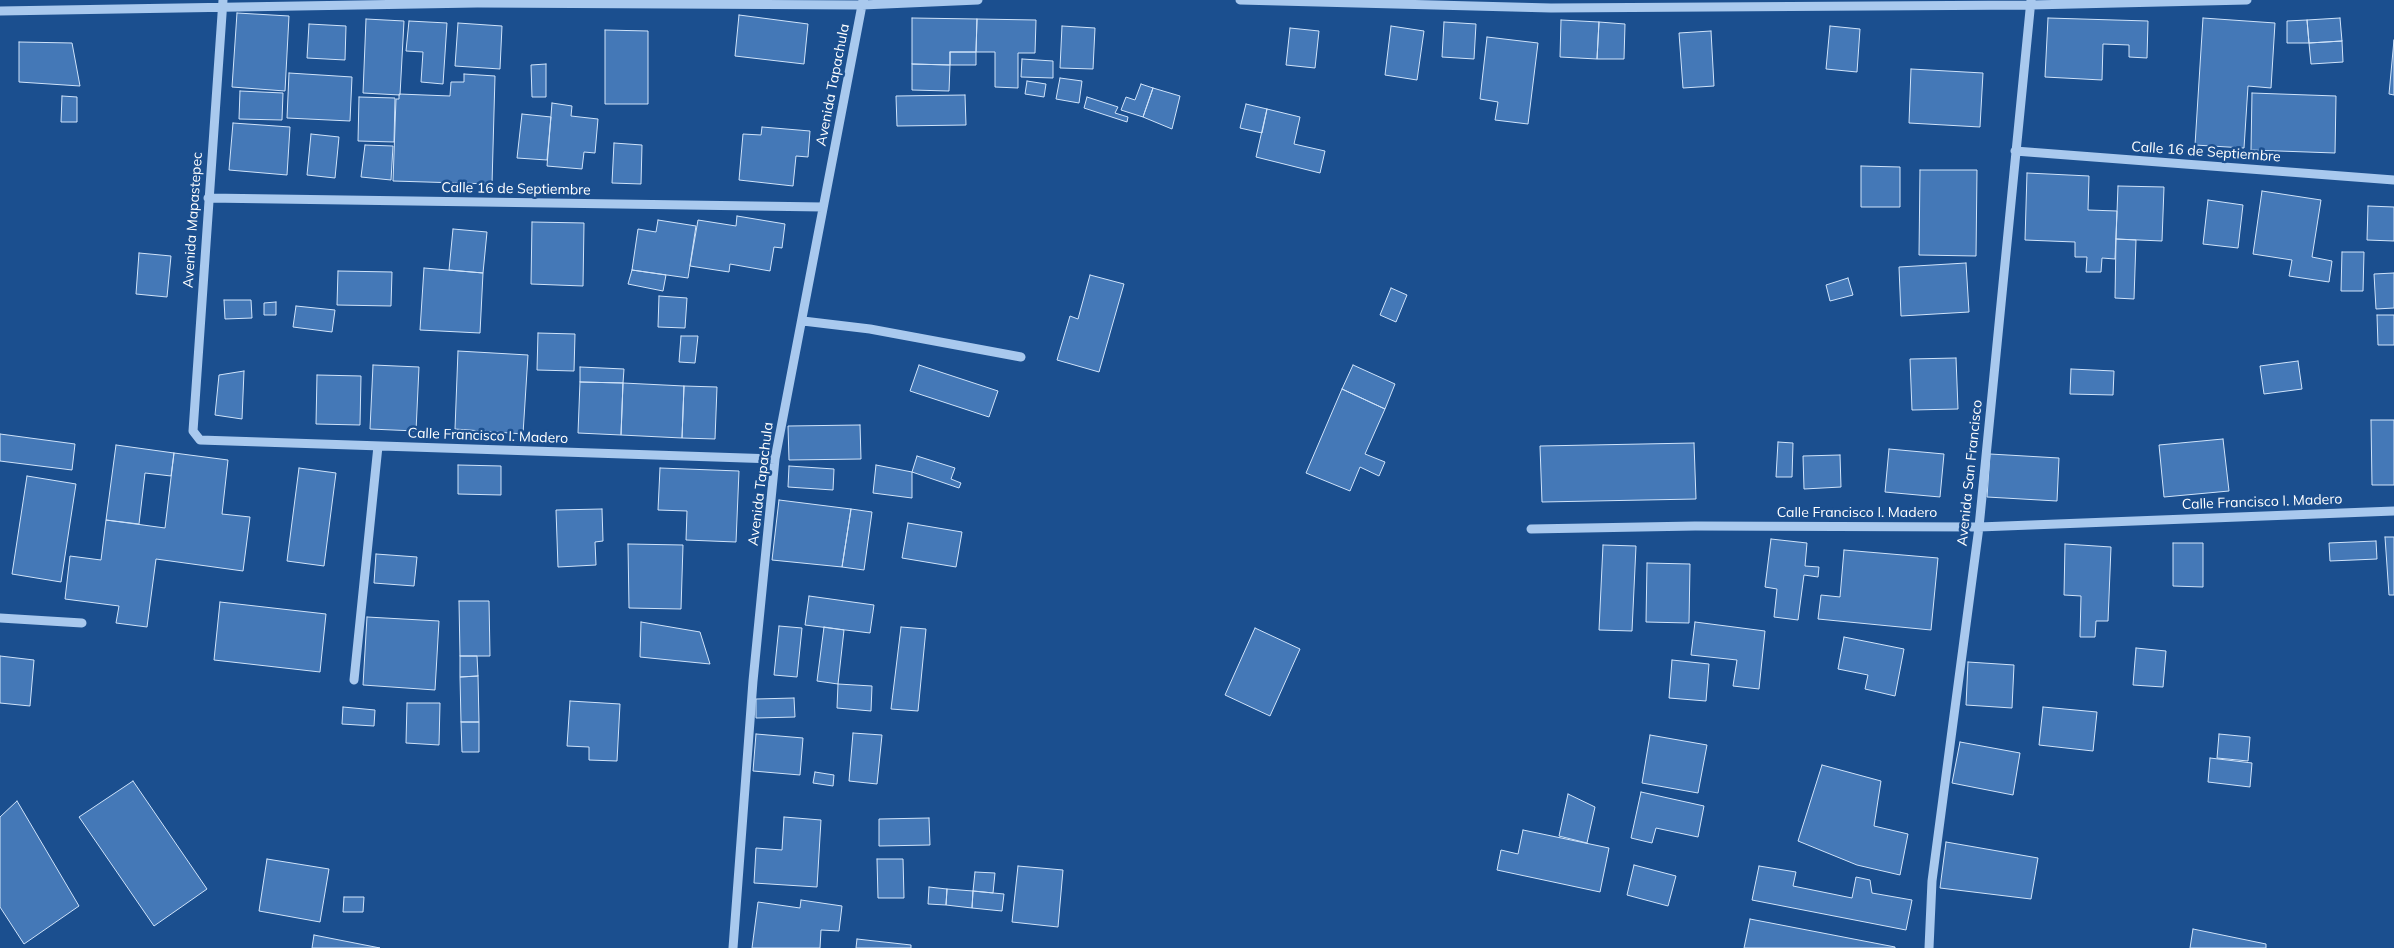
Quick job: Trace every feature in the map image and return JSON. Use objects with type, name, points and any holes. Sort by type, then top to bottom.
[{"type":"street","points":[[0,11],[223,5],[978,0]]},
{"type":"street","points":[[1240,0],[1551,8],[2247,0]]},
{"type":"street","name":"Avenida Tapachula","points":[[733,948],[753,680],[775,459],[803,320],[862,2]]},
{"type":"street","name":"Avenida San Francisco","points":[[1929,948],[1932,881],[1979,527],[2031,2]]},
{"type":"street","name":"Avenida Mapastepec","points":[[200,440],[193,431],[223,5]]},
{"type":"street","name":"Calle 16 de Septiembre","points":[[2015,151],[2394,180]]},
{"type":"street","name":"Calle 16 de Septiembre","points":[[208,198],[823,207]]},
{"type":"street","points":[[803,320],[870,329],[1021,357]]},
{"type":"street","name":"Calle Francisco I. Madero","points":[[200,440],[775,459]]},
{"type":"street","points":[[354,680],[378,446]]},
{"type":"street","name":"Calle Francisco I. Madero","points":[[1531,529],[1695,526],[1979,527],[2394,510]]},
{"type":"street","points":[[0,618],[82,623]]},
{"type":"building","points":[[237,13],[289,16],[285,91],[232,87]]},
{"type":"building","points":[[739,15],[808,24],[804,64],[735,56]]},
{"type":"building","points":[[912,18],[977,19],[976,52],[950,52],[950,65],[912,64]]},
{"type":"building","points":[[2048,18],[2148,21],[2147,58],[2129,57],[2129,45],[2103,44],[2102,80],[2045,77]]},
{"type":"building","points":[[2203,18],[2275,23],[2271,88],[2248,86],[2244,148],[2195,145]]},
{"type":"building","points":[[2340,18],[2342,41],[2309,43],[2307,20]]},
{"type":"building","points":[[366,19],[404,21],[400,95],[363,93]]},
{"type":"building","points":[[977,19],[1036,20],[1035,53],[1018,53],[1018,88],[995,87],[995,52],[976,52]]},
{"type":"building","points":[[1561,20],[1599,22],[1597,59],[1560,57]]},
{"type":"building","points":[[2307,20],[2309,43],[2287,43],[2287,21]]},
{"type":"building","points":[[409,21],[447,23],[443,84],[421,82],[423,52],[406,51]]},
{"type":"building","points":[[1444,22],[1476,24],[1474,59],[1442,57]]},
{"type":"building","points":[[1599,22],[1625,24],[1624,59],[1597,59]]},
{"type":"building","points":[[458,23],[502,26],[500,69],[455,66]]},
{"type":"building","points":[[309,24],[346,26],[345,60],[307,58]]},
{"type":"building","points":[[1062,26],[1095,28],[1093,69],[1060,68]]},
{"type":"building","points":[[1391,26],[1424,31],[1417,80],[1385,75]]},
{"type":"building","points":[[1830,26],[1860,29],[1857,72],[1826,69]]},
{"type":"building","points":[[1290,28],[1319,31],[1315,68],[1286,65]]},
{"type":"building","points":[[605,30],[648,31],[648,104],[605,104]]},
{"type":"building","points":[[1711,31],[1714,86],[1683,88],[1679,33]]},
{"type":"building","points":[[1487,37],[1538,43],[1528,124],[1495,120],[1498,102],[1480,99]]},
{"type":"building","points":[[2394,40],[2394,95],[2389,94]]},
{"type":"building","points":[[2342,41],[2343,62],[2311,64],[2309,43]]},
{"type":"building","points":[[19,42],[72,43],[80,86],[19,82]]},
{"type":"building","points":[[950,52],[976,52],[976,65],[950,65]]},
{"type":"building","points":[[1022,59],[1053,61],[1053,78],[1021,77]]},
{"type":"building","points":[[546,64],[546,97],[532,97],[531,65]]},
{"type":"building","points":[[912,64],[950,65],[949,91],[912,90]]},
{"type":"building","points":[[1911,69],[1983,73],[1980,127],[1909,123]]},
{"type":"building","points":[[289,73],[352,77],[350,121],[287,118]]},
{"type":"building","points":[[464,74],[495,76],[492,184],[393,181],[396,99],[399,99],[399,94],[450,96],[451,82],[464,82]]},
{"type":"building","points":[[1060,78],[1082,81],[1079,103],[1056,99]]},
{"type":"building","points":[[1027,81],[1046,84],[1044,97],[1025,94]]},
{"type":"building","points":[[1141,84],[1153,88],[1143,117],[1121,110],[1126,97],[1135,100]]},
{"type":"building","points":[[1153,88],[1180,96],[1172,129],[1143,117]]},
{"type":"building","points":[[240,91],[283,93],[282,120],[239,119]]},
{"type":"building","points":[[2252,93],[2336,96],[2335,153],[2251,150]]},
{"type":"building","points":[[965,95],[966,125],[897,126],[896,96]]},
{"type":"building","points":[[62,96],[77,97],[77,122],[61,122]]},
{"type":"building","points":[[359,97],[395,98],[394,142],[358,141]]},
{"type":"building","points":[[1087,97],[1118,107],[1115,113],[1128,117],[1127,122],[1084,108]]},
{"type":"building","points":[[552,103],[572,106],[571,116],[598,119],[595,153],[584,152],[582,169],[547,166]]},
{"type":"building","points":[[1246,104],[1267,109],[1262,133],[1240,128]]},
{"type":"building","points":[[1267,109],[1300,117],[1294,144],[1325,151],[1320,173],[1256,157]]},
{"type":"building","points":[[522,114],[551,117],[547,160],[517,158]]},
{"type":"building","points":[[233,123],[290,127],[287,175],[229,170]]},
{"type":"building","points":[[762,127],[810,131],[808,157],[796,156],[793,186],[739,180],[743,134],[761,135]]},
{"type":"building","points":[[311,134],[339,137],[335,178],[307,175]]},
{"type":"building","points":[[614,143],[642,145],[641,184],[612,183]]},
{"type":"building","points":[[365,145],[393,146],[391,180],[361,177]]},
{"type":"building","points":[[1861,166],[1900,167],[1900,207],[1861,207]]},
{"type":"building","points":[[1920,170],[1977,170],[1976,256],[1919,255]]},
{"type":"building","points":[[2027,173],[2089,176],[2088,210],[2117,211],[2115,259],[2102,258],[2101,272],[2086,272],[2087,257],[2075,257],[2075,242],[2025,240]]},
{"type":"building","points":[[2118,186],[2164,187],[2162,241],[2116,239]]},
{"type":"building","points":[[2262,191],[2321,200],[2312,257],[2332,261],[2329,282],[2289,276],[2292,260],[2253,254]]},
{"type":"building","points":[[2208,200],[2243,205],[2238,248],[2203,244]]},
{"type":"building","points":[[2368,206],[2394,207],[2394,241],[2367,240]]},
{"type":"building","points":[[737,216],[785,224],[782,248],[774,247],[770,271],[730,264],[729,272],[690,266],[698,220],[736,226]]},
{"type":"building","points":[[658,220],[696,226],[688,278],[632,270],[638,229],[656,232]]},
{"type":"building","points":[[532,222],[584,223],[583,286],[531,284]]},
{"type":"building","points":[[453,229],[487,232],[483,273],[449,270]]},
{"type":"building","points":[[2116,239],[2136,240],[2134,299],[2115,298]]},
{"type":"building","points":[[2342,252],[2364,252],[2363,291],[2341,291]]},
{"type":"building","points":[[139,253],[171,256],[167,297],[136,294]]},
{"type":"building","points":[[1966,263],[1969,312],[1901,316],[1899,267]]},
{"type":"building","points":[[424,268],[483,273],[480,333],[420,330]]},
{"type":"building","points":[[632,270],[666,275],[663,291],[628,284]]},
{"type":"building","points":[[338,271],[392,272],[391,306],[337,305]]},
{"type":"building","points":[[2394,273],[2394,308],[2376,309],[2374,274]]},
{"type":"building","points":[[1090,275],[1124,284],[1099,372],[1057,360],[1070,316],[1078,319]]},
{"type":"building","points":[[1848,278],[1853,295],[1830,301],[1826,285]]},
{"type":"building","points":[[1391,288],[1407,295],[1396,322],[1380,315]]},
{"type":"building","points":[[659,296],[687,298],[685,328],[658,327]]},
{"type":"building","points":[[224,300],[251,300],[252,318],[225,319]]},
{"type":"building","points":[[276,302],[276,315],[264,315],[264,303]]},
{"type":"building","points":[[296,306],[335,310],[332,332],[293,327]]},
{"type":"building","points":[[2377,315],[2394,315],[2394,345],[2378,345]]},
{"type":"building","points":[[538,333],[575,334],[574,371],[537,370]]},
{"type":"building","points":[[681,336],[698,336],[695,363],[679,362]]},
{"type":"building","points":[[458,351],[528,355],[523,434],[455,429]]},
{"type":"building","points":[[1956,358],[1958,409],[1912,410],[1910,359]]},
{"type":"building","points":[[2298,361],[2302,389],[2264,394],[2260,366]]},
{"type":"building","points":[[373,365],[419,367],[416,431],[370,429]]},
{"type":"building","points":[[919,365],[998,391],[989,417],[910,391]]},
{"type":"building","points":[[1353,365],[1395,384],[1385,409],[1342,389]]},
{"type":"building","points":[[580,367],[624,369],[623,383],[580,382]]},
{"type":"building","points":[[2071,369],[2114,371],[2113,395],[2070,394]]},
{"type":"building","points":[[244,371],[242,419],[215,415],[219,375]]},
{"type":"building","points":[[317,375],[361,376],[360,425],[316,424]]},
{"type":"building","points":[[580,382],[623,383],[621,435],[578,433]]},
{"type":"building","points":[[623,383],[684,386],[682,438],[621,435]]},
{"type":"building","points":[[684,386],[717,387],[715,439],[682,438]]},
{"type":"building","points":[[1342,389],[1385,409],[1365,454],[1385,462],[1379,476],[1360,467],[1350,491],[1306,473]]},
{"type":"building","points":[[2371,420],[2394,420],[2394,485],[2372,485]]},
{"type":"building","points":[[860,425],[861,459],[789,460],[788,426]]},
{"type":"building","points":[[0,434],[75,444],[72,470],[0,461]]},
{"type":"building","points":[[2223,439],[2229,491],[2164,497],[2159,445]]},
{"type":"building","points":[[1778,442],[1793,443],[1792,477],[1776,477]]},
{"type":"building","points":[[1694,443],[1696,499],[1542,502],[1540,446]]},
{"type":"building","points":[[116,445],[174,453],[171,476],[145,473],[139,524],[106,520]]},
{"type":"building","points":[[1889,449],[1944,454],[1940,497],[1885,492]]},
{"type":"building","points":[[174,453],[228,460],[222,514],[250,517],[243,571],[156,559],[147,627],[116,623],[119,606],[65,599],[70,556],[101,560],[106,520],[165,528]]},
{"type":"building","points":[[1990,454],[2059,458],[2057,501],[1987,497]]},
{"type":"building","points":[[1840,455],[1841,487],[1804,489],[1803,456]]},
{"type":"building","points":[[917,456],[955,468],[951,479],[961,483],[959,488],[912,472]]},
{"type":"building","points":[[458,465],[501,466],[501,495],[458,494]]},
{"type":"building","points":[[876,465],[912,472],[912,498],[873,493]]},
{"type":"building","points":[[789,466],[834,469],[833,490],[788,487]]},
{"type":"building","points":[[299,468],[336,473],[324,566],[287,561]]},
{"type":"building","points":[[660,468],[739,471],[736,542],[686,540],[687,511],[658,510]]},
{"type":"building","points":[[27,476],[76,484],[61,582],[12,574]]},
{"type":"building","points":[[779,500],[851,509],[842,567],[772,560]]},
{"type":"building","points":[[602,509],[603,541],[595,542],[596,565],[558,567],[556,510]]},
{"type":"building","points":[[851,509],[872,512],[864,570],[842,567]]},
{"type":"building","points":[[908,523],[962,532],[956,567],[902,558]]},
{"type":"building","points":[[2385,537],[2394,537],[2394,595],[2389,595]]},
{"type":"building","points":[[1771,539],[1807,543],[1805,566],[1819,567],[1818,577],[1804,575],[1798,620],[1774,617],[1777,589],[1765,587]]},
{"type":"building","points":[[2376,541],[2377,559],[2330,561],[2329,543]]},
{"type":"building","points":[[2173,543],[2203,543],[2203,587],[2173,586]]},
{"type":"building","points":[[628,544],[683,545],[681,609],[629,608]]},
{"type":"building","points":[[2065,544],[2111,547],[2108,621],[2096,621],[2095,637],[2080,637],[2081,596],[2064,595]]},
{"type":"building","points":[[1603,545],[1636,546],[1632,631],[1599,630]]},
{"type":"building","points":[[1844,550],[1938,558],[1931,630],[1818,619],[1821,595],[1840,597]]},
{"type":"building","points":[[376,554],[417,557],[414,586],[374,583]]},
{"type":"building","points":[[1647,563],[1690,564],[1689,623],[1646,622]]},
{"type":"building","points":[[809,596],[874,605],[870,633],[805,625]]},
{"type":"building","points":[[459,601],[489,601],[490,656],[460,656]]},
{"type":"building","points":[[220,602],[326,614],[320,672],[214,660]]},
{"type":"building","points":[[367,617],[439,621],[435,690],[363,685]]},
{"type":"building","points":[[641,622],[700,632],[710,664],[640,657]]},
{"type":"building","points":[[1695,622],[1765,631],[1759,689],[1733,686],[1737,660],[1691,655]]},
{"type":"building","points":[[779,626],[802,628],[797,677],[774,675]]},
{"type":"building","points":[[824,627],[844,630],[838,684],[817,681]]},
{"type":"building","points":[[901,627],[926,629],[918,711],[891,709]]},
{"type":"building","points":[[1255,628],[1300,649],[1270,716],[1225,695]]},
{"type":"building","points":[[1844,637],[1904,649],[1895,696],[1865,689],[1868,675],[1838,669]]},
{"type":"building","points":[[2136,648],[2166,651],[2163,687],[2133,685]]},
{"type":"building","points":[[0,656],[34,660],[30,706],[0,703]]},
{"type":"building","points":[[460,656],[477,656],[478,676],[460,677]]},
{"type":"building","points":[[1672,660],[1709,664],[1706,701],[1669,698]]},
{"type":"building","points":[[1968,662],[2014,665],[2012,708],[1966,705]]},
{"type":"building","points":[[478,676],[479,722],[461,722],[460,677]]},
{"type":"building","points":[[838,684],[872,686],[871,711],[837,708]]},
{"type":"building","points":[[794,698],[795,717],[756,718],[756,699]]},
{"type":"building","points":[[570,701],[620,704],[617,761],[589,760],[589,747],[567,746]]},
{"type":"building","points":[[407,703],[440,703],[439,745],[406,743]]},
{"type":"building","points":[[343,707],[375,710],[374,726],[342,724]]},
{"type":"building","points":[[2043,707],[2097,712],[2093,751],[2039,745]]},
{"type":"building","points":[[461,722],[479,722],[479,752],[462,752]]},
{"type":"building","points":[[853,733],[882,735],[877,784],[849,781]]},
{"type":"building","points":[[756,734],[803,738],[800,775],[753,771]]},
{"type":"building","points":[[2219,734],[2250,737],[2248,761],[2217,758]]},
{"type":"building","points":[[1650,735],[1707,745],[1698,793],[1642,783]]},
{"type":"building","points":[[1960,742],[2020,753],[2013,795],[1952,783]]},
{"type":"building","points":[[2210,758],[2252,763],[2250,787],[2208,782]]},
{"type":"building","points":[[1822,765],[1881,781],[1874,826],[1908,834],[1900,875],[1857,865],[1798,841]]},
{"type":"building","points":[[815,772],[834,775],[833,786],[813,783]]},
{"type":"building","points":[[133,781],[207,889],[154,926],[79,817]]},
{"type":"building","points":[[1641,792],[1704,806],[1698,837],[1656,828],[1652,843],[1631,838]]},
{"type":"building","points":[[1568,794],[1595,807],[1587,843],[1559,836]]},
{"type":"building","points":[[17,801],[79,906],[24,944],[0,907],[0,817]]},
{"type":"building","points":[[784,817],[821,820],[817,887],[754,883],[756,848],[782,850]]},
{"type":"building","points":[[929,818],[930,845],[879,846],[879,819]]},
{"type":"building","points":[[1523,830],[1609,848],[1600,892],[1497,870],[1501,850],[1518,854]]},
{"type":"building","points":[[1946,842],[2038,858],[2031,899],[1940,888]]},
{"type":"building","points":[[267,859],[329,869],[320,922],[259,911]]},
{"type":"building","points":[[877,859],[903,859],[904,898],[878,898]]},
{"type":"building","points":[[1634,865],[1676,876],[1668,906],[1627,895]]},
{"type":"building","points":[[1018,866],[1063,870],[1058,927],[1012,922]]},
{"type":"building","points":[[1759,866],[1796,872],[1793,886],[1852,898],[1856,877],[1870,880],[1872,893],[1912,900],[1906,930],[1752,900]]},
{"type":"building","points":[[975,872],[995,873],[993,893],[973,891]]},
{"type":"building","points":[[929,887],[947,889],[946,905],[928,904]]},
{"type":"building","points":[[947,889],[973,891],[972,908],[946,905]]},
{"type":"building","points":[[973,891],[1004,894],[1002,911],[972,908]]},
{"type":"building","points":[[344,897],[364,897],[363,912],[343,912]]},
{"type":"building","points":[[801,900],[842,906],[839,931],[821,930],[820,948],[752,948],[758,902],[800,908]]},
{"type":"building","points":[[1750,919],[1895,947],[1895,948],[1744,948]]},
{"type":"building","points":[[2193,929],[2266,944],[2266,948],[2190,948]]},
{"type":"building","points":[[314,935],[380,948],[312,948]]},
{"type":"building","points":[[857,939],[911,945],[911,948],[856,948]]}]
